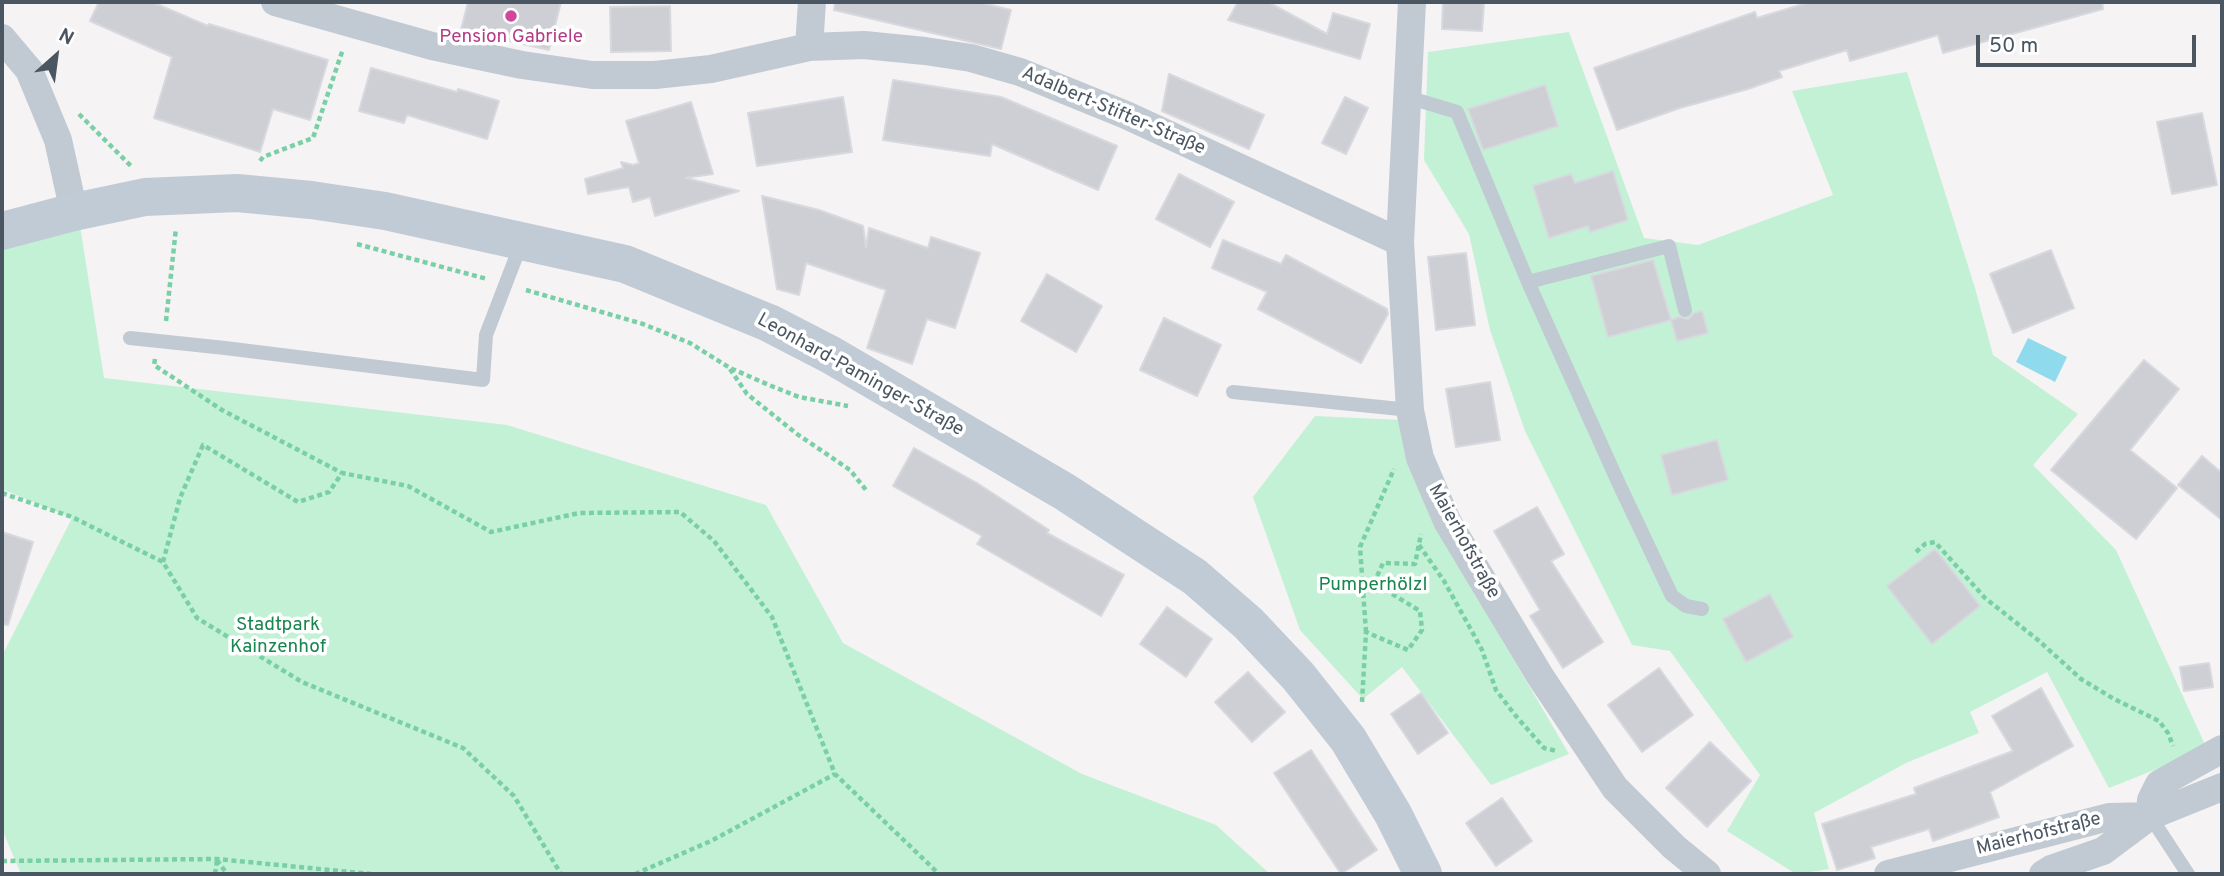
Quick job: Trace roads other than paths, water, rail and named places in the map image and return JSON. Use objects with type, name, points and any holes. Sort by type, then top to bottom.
[{"type":"street","name":"Adalbert-Stifter-Straße","points":[[275,2],[432,47],[522,65],[592,75],[655,75],[711,69],[809,47],[864,45],[971,58],[1020,72],[1126,115],[1400,242]]},
{"type":"street","points":[[809,47],[812,2]]},
{"type":"street","name":"Maierhofstraße","points":[[1412,2],[1400,242],[1410,410],[1425,471],[1447,522],[1540,676],[1615,788],[1674,847],[1707,874]]},
{"type":"street","points":[[2,38],[29,70],[39,94],[58,140],[74,212]]},
{"type":"street","name":"Leonhard-Paminger-Straße","points":[[2,231],[145,197],[237,193],[385,211],[625,264],[769,323],[831,355],[1065,492],[1195,577],[1231,608],[1298,676],[1348,739],[1393,814],[1423,874]]},
{"type":"street","points":[[2150,816],[2151,800],[2159,784],[2222,749]]},
{"type":"street","points":[[2043,874],[2104,852],[2150,816],[2222,787]]},
{"type":"street","name":"Maierhofstraße","points":[[1888,874],[2109,817],[2150,816]]},
{"type":"lane","points":[[1407,97],[1457,112],[1528,282],[1672,596],[1686,606],[1702,609]]},
{"type":"lane","points":[[130,338],[483,380],[486,335],[521,243]]},
{"type":"lane","points":[[1528,282],[1669,246],[1685,310]]},
{"type":"lane","points":[[1233,392],[1410,410]]},
{"type":"lane","points":[[2150,816],[2188,874]]},
{"type":"water","points":[[2028,338],[2067,357],[2055,382],[2016,362]]},
{"type":"place","name":"Pension Gabriele","points":[[511,16]]},
{"type":"park label","name":"Pumperhölzl","points":[[1373,586]]},
{"type":"park label","name":"Stadtpark Kainzenhof","points":[[278,637]]}]
